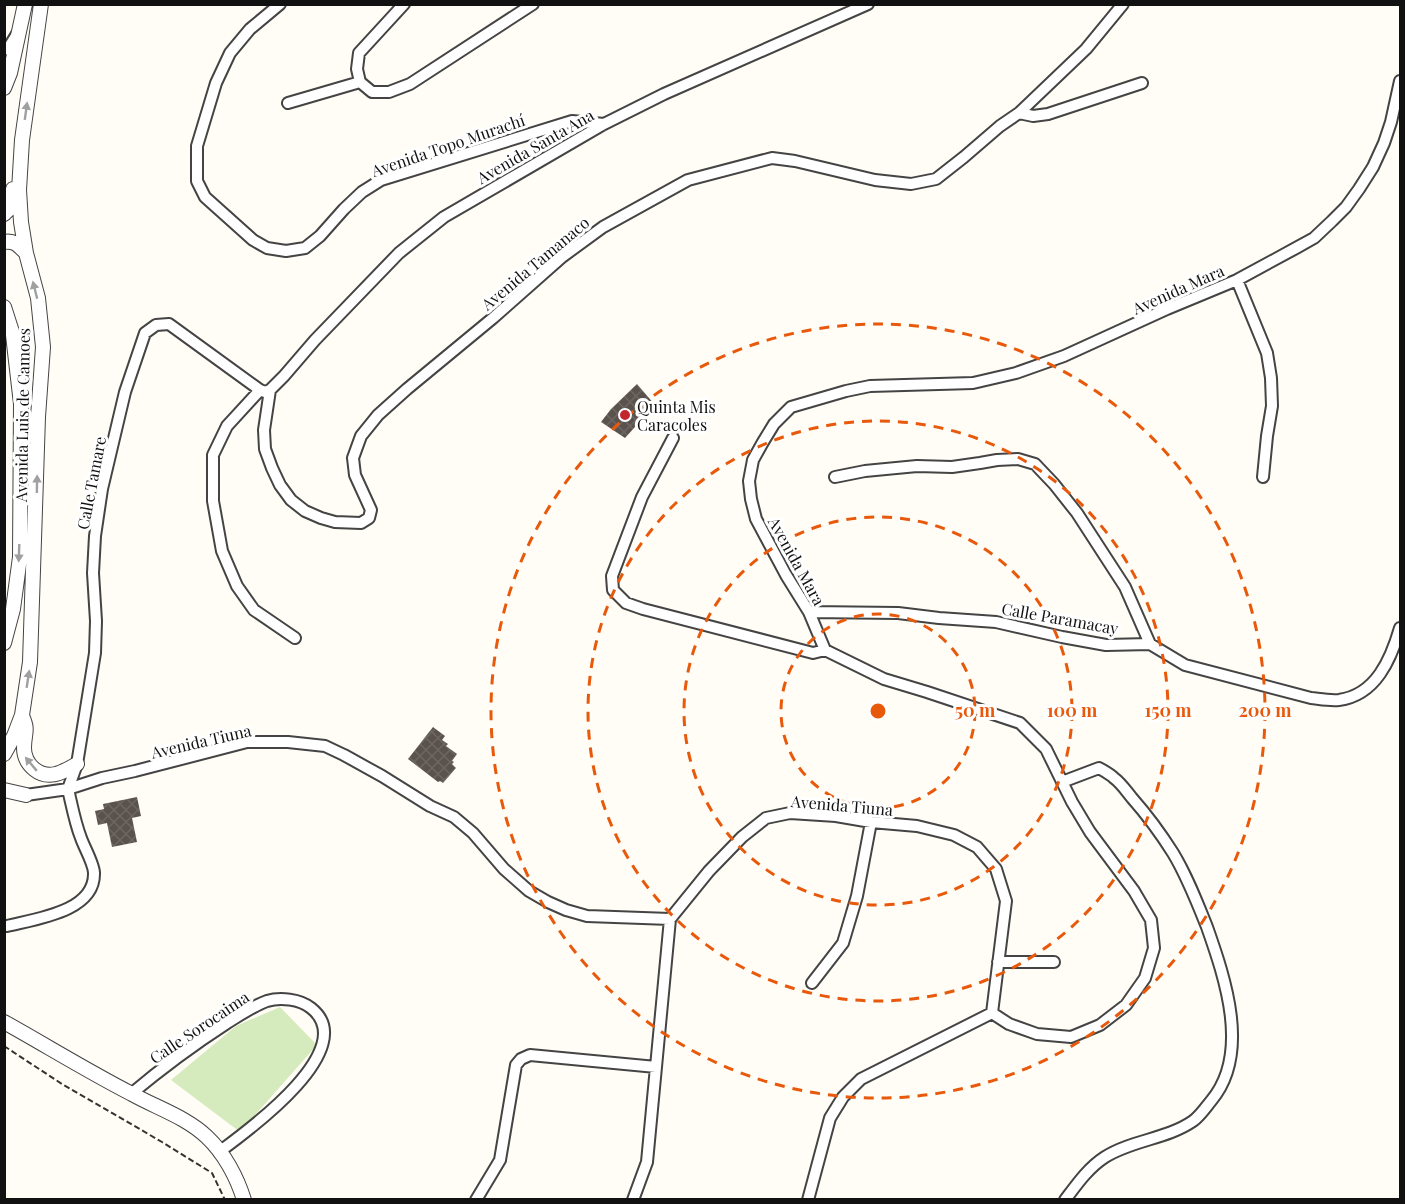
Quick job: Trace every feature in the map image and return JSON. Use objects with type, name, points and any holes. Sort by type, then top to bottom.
[{"type":"street","points":[[4,88],[21,29],[25,4]]},
{"type":"street","name":"Avenida Luis de Camoes","points":[[4,754],[22,715],[30,662],[38,417],[43,347],[38,298],[26,253],[21,222],[19,190],[22,140],[41,4]]},
{"type":"street","name":"Avenida Topo Murachí","points":[[280,4],[250,29],[230,53],[216,83],[197,147],[197,181],[205,197],[253,240],[267,248],[286,251],[305,248],[320,236],[362,192],[381,180],[572,121],[604,124]]},
{"type":"street","points":[[404,4],[359,53],[357,69],[360,82],[372,92],[389,92],[410,84],[533,4]]},
{"type":"street","name":"Avenida Santa Ana","points":[[295,638],[254,610],[237,586],[222,551],[213,501],[213,455],[227,426],[265,390],[284,376],[315,340],[399,253],[444,217],[604,124],[664,94],[868,4]]},
{"type":"street","name":"Avenida Tamanaco","points":[[265,390],[265,449],[280,485],[291,500],[305,511],[335,522],[361,523],[369,518],[371,510],[355,475],[354,458],[361,436],[378,415],[562,256],[603,227],[688,180],[772,158],[795,161],[875,180],[911,184],[936,179],[1019,113],[1086,49],[1123,4]]},
{"type":"street","points":[[4,50],[21,29]]},
{"type":"street","name":"Avenida Mara","points":[[825,651],[809,612],[756,519],[751,499],[749,481],[753,460],[774,424],[791,406],[870,386],[973,383],[1016,373],[1064,356],[1237,280],[1314,238],[1346,207],[1372,167],[1383,143],[1391,122],[1401,81]]},
{"type":"street","points":[[288,103],[360,82]]},
{"type":"street","points":[[1019,113],[1033,116],[1048,114],[1142,83]]},
{"type":"street","points":[[4,214],[10,208],[16,160],[22,140]]},
{"type":"street","points":[[4,242],[18,244],[26,253]]},
{"type":"street","points":[[1237,280],[1267,353],[1271,378],[1272,406],[1263,477]]},
{"type":"street","name":"Avenida Luis de Camoes","points":[[4,307],[13,335],[21,404],[20,556],[13,609],[4,643]]},
{"type":"street","name":"Calle Tamare","points":[[68,789],[77,764],[94,653],[96,621],[93,573],[95,536],[102,489],[125,392],[145,333],[156,325],[169,324],[265,390]]},
{"type":"street","points":[[673,438],[642,497],[612,576],[613,590],[626,603],[643,609],[813,652],[825,651],[884,679],[1020,723],[1046,749],[1072,802],[1090,832],[1134,891],[1151,920],[1154,948],[1145,978],[1126,1005],[1100,1025],[1071,1037],[1037,1034],[1009,1024],[992,1013],[861,1080],[843,1097],[830,1118],[808,1200]]},
{"type":"street","points":[[835,477],[865,471],[917,466],[952,467],[980,464],[997,459],[1018,459],[1035,464],[1077,513],[1125,587],[1150,644],[1185,665],[1311,698],[1339,700],[1354,696],[1368,688],[1380,675],[1388,662],[1401,628]]},
{"type":"street","name":"Calle Paramacay","points":[[809,612],[898,613],[996,622],[1106,645],[1150,644]]},
{"type":"street","points":[[4,736],[22,715],[27,726],[25,756],[31,766],[42,774],[50,775],[60,773],[77,764]]},
{"type":"street","name":"Avenida Tiuna","points":[[26,795],[68,789],[102,778],[247,742],[288,742],[324,746],[344,754],[430,806],[454,817],[473,833],[504,869],[529,891],[548,902],[587,916],[670,919],[708,872],[742,837],[766,818],[790,813],[917,826],[954,835],[977,847],[996,869],[1006,901],[992,1013]]},
{"type":"street","points":[[1062,782],[1099,768],[1115,778],[1143,811],[1173,853],[1188,880],[1218,959],[1228,997],[1232,1026],[1231,1054],[1226,1076],[1213,1099],[1194,1120],[1168,1133],[1107,1156],[1089,1170],[1065,1200]]},
{"type":"street","points":[[7,926],[64,911],[80,902],[91,887],[94,872],[80,836],[68,789]]},
{"type":"street","points":[[4,790],[26,795]]},
{"type":"street","points":[[4,800],[26,795]]},
{"type":"street","points":[[812,983],[843,943],[857,896],[871,822]]},
{"type":"street","points":[[633,1200],[647,1162],[670,919]]},
{"type":"street","points":[[998,962],[1054,962]]},
{"type":"street","name":"Calle Sorocaima","points":[[131,1094],[172,1060],[250,1009],[269,1000],[285,999],[305,1003],[315,1011],[325,1028],[323,1047],[314,1064],[293,1090],[248,1131],[219,1152]]},
{"type":"street","points":[[4,1022],[200,1131],[219,1152],[237,1182],[244,1200]]},
{"type":"street","points":[[477,1200],[500,1160],[516,1065],[521,1059],[530,1055],[656,1067]]},
{"type":"path","points":[[4,1046],[62,1084],[213,1173],[225,1200]]},
{"type":"green space","points":[[280,1007],[317,1045],[240,1132],[171,1080],[236,1026]]},
{"type":"building","name":"Quinta Mis Caracoles","points":[[637,384],[655,405],[625,438],[601,422]]},
{"type":"building","points":[[433,727],[445,736],[442,740],[448,744],[446,746],[457,754],[452,761],[456,768],[443,783],[438,782],[408,759]]},
{"type":"building","points":[[137,797],[141,816],[132,818],[137,842],[112,847],[107,823],[98,825],[95,811],[104,809],[103,804]]},
{"type":"place","name":"Quinta Mis Caracoles","points":[[625,415]]}]
